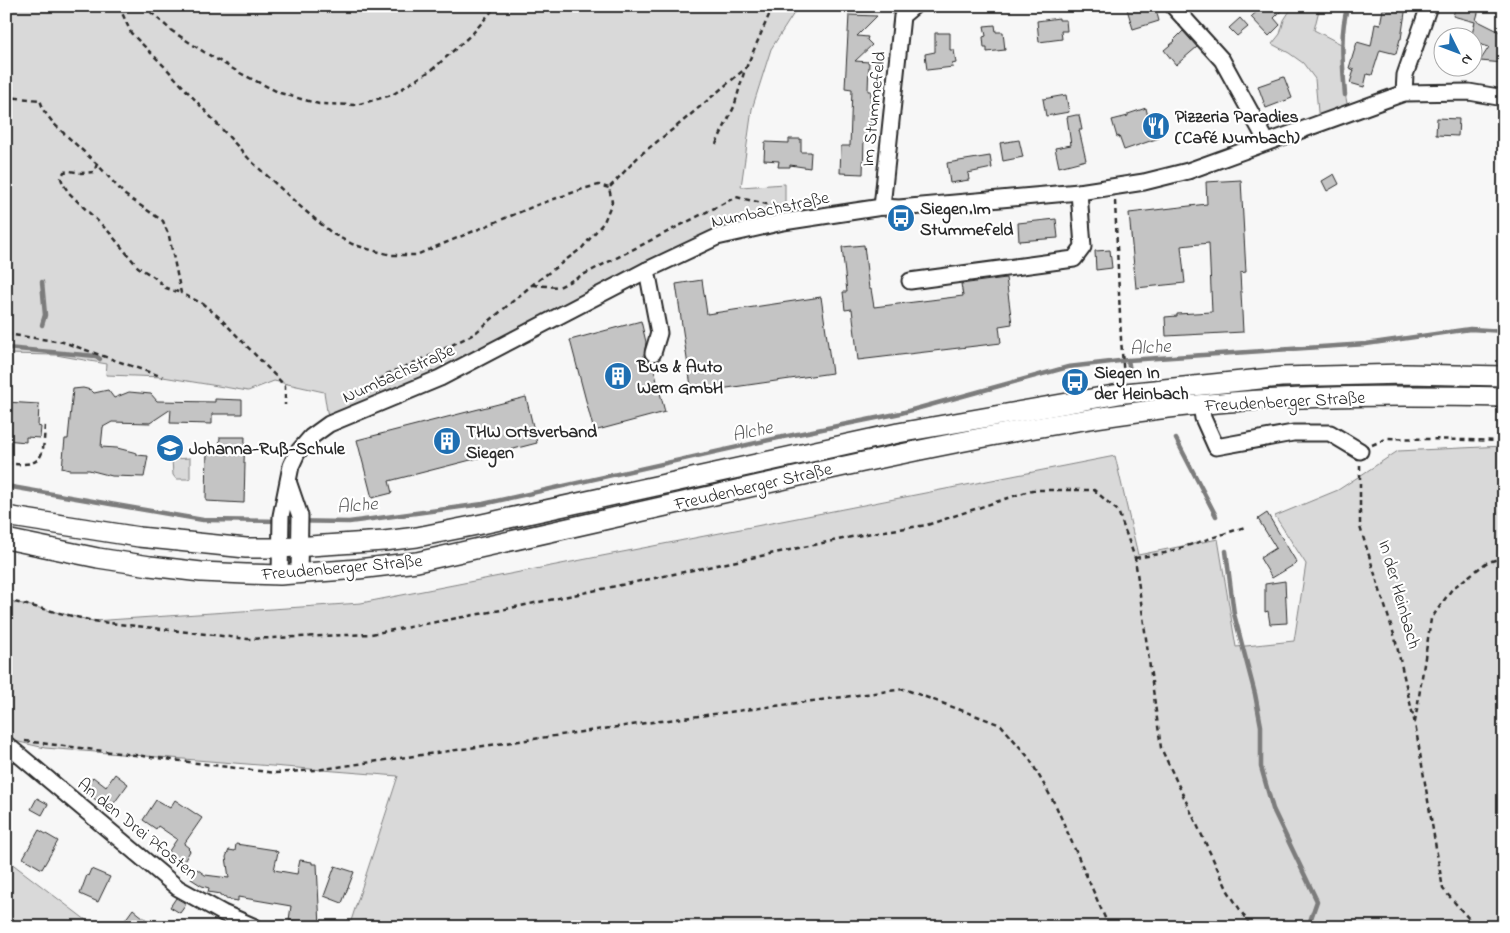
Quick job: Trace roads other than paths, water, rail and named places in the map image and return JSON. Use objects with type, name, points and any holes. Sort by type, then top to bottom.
[{"type":"main road","name":"Freudenberger Straße","points":[[6,516],[139,537],[246,548],[280,548],[384,541],[417,537],[501,520],[898,433],[1125,393],[1281,377],[1406,374],[1504,376]]},
{"type":"main road","name":"Freudenberger Straße","points":[[6,539],[98,558],[201,572],[280,575],[358,569],[417,562],[904,453],[1081,420],[1153,410],[1280,398],[1403,395],[1504,397]]},
{"type":"street","points":[[1173,6],[1222,60],[1267,142]]},
{"type":"street","points":[[1404,93],[1406,75],[1428,6]]},
{"type":"street","name":"Im Stummefeld","points":[[882,207],[905,9]]},
{"type":"street","name":"Numbachstraße","points":[[280,575],[281,516],[291,466],[297,453],[311,437],[328,424],[440,378],[647,270],[717,237],[783,222],[882,207],[899,208],[1079,192],[1144,182],[1188,171],[1404,93],[1469,92],[1504,98]]},
{"type":"street","points":[[910,281],[1074,259],[1083,247],[1079,192]]},
{"type":"street","points":[[647,270],[660,333],[659,351]]},
{"type":"street","points":[[1201,405],[1203,418],[1216,447],[1293,433],[1330,433],[1360,451]]},
{"type":"street","points":[[288,483],[300,516],[299,574]]},
{"type":"street","name":"An den Drei Pfosten","points":[[6,744],[178,888],[223,913],[255,927]]},
{"type":"waterway","points":[[1345,95],[1343,27],[1348,6]]},
{"type":"waterway","points":[[42,282],[45,315],[42,325]]},
{"type":"waterway","name":"Alche","points":[[6,486],[203,520],[349,522],[483,504],[778,438],[901,413],[1068,367],[1128,360],[1366,344],[1470,329],[1504,331]]},
{"type":"waterway","points":[[6,348],[96,356],[100,359]]},
{"type":"waterway","points":[[1128,360],[1130,371]]},
{"type":"waterway","points":[[1176,439],[1216,516]]},
{"type":"waterway","points":[[1226,551],[1234,614],[1255,694],[1261,726],[1261,767],[1273,809],[1317,901],[1308,927]]},
{"type":"place","name":"Pizzeria Paradies (Café Numbach)","points":[[1156,126]]},
{"type":"place","name":"Siegen Im Stummefeld","points":[[901,218]]},
{"type":"place","name":"Bus & Auto Wern GmbH","points":[[618,376]]},
{"type":"place","name":"Siegen In der Heinbach","points":[[1075,382]]},
{"type":"place","name":"THW Ortsverband Siegen","points":[[447,441]]},
{"type":"place","name":"Johanna-Ruß-Schule","points":[[170,448]]}]
